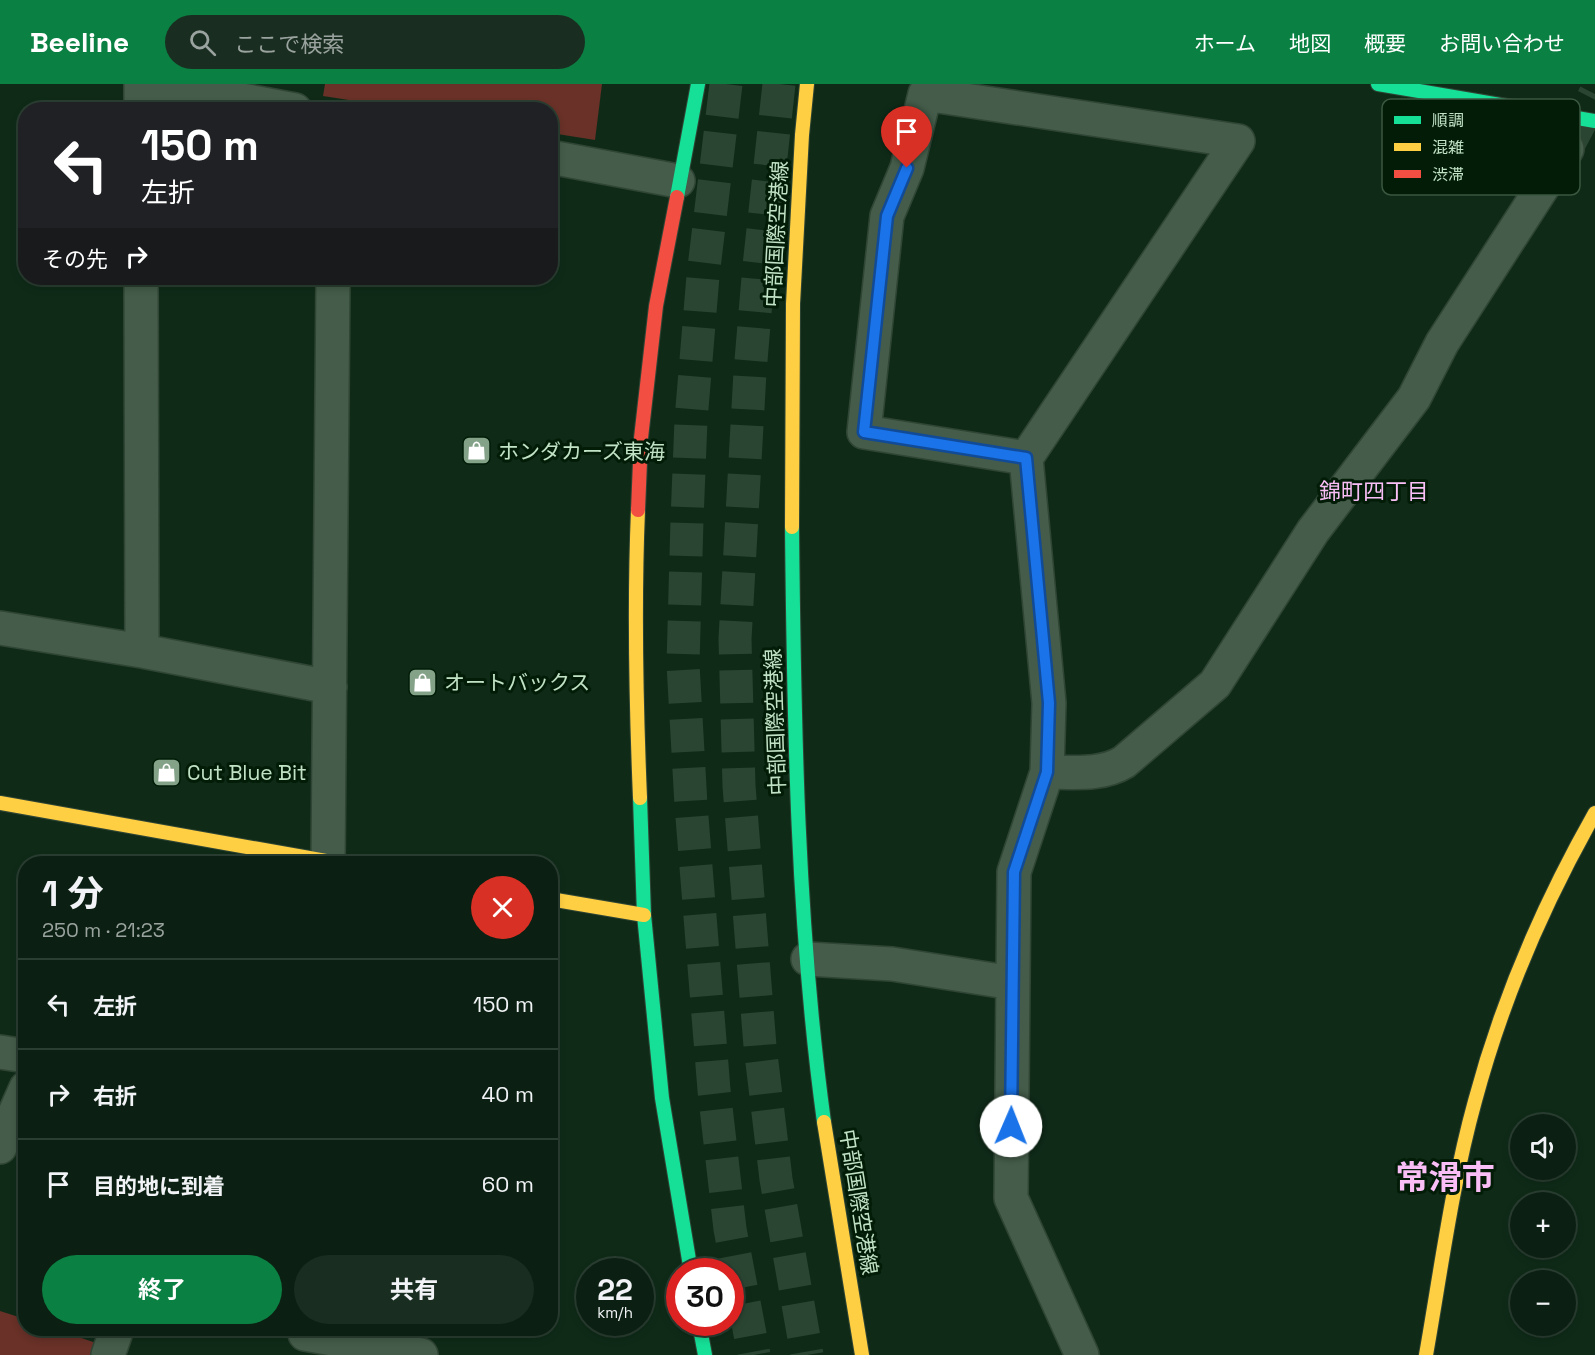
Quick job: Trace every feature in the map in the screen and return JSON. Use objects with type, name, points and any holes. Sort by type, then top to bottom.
[{"type":"main road","points":[[689,1258],[662,1098],[644,915],[637,715],[636,560],[641,438],[656,306],[698,84]]},
{"type":"main road","name":"中部国際空港線","points":[[807,84],[793,275],[791,401],[794,699],[799,832],[818,1064],[832,1175],[862,1355]]},
{"type":"main road","points":[[1378,84],[1466,99]]},
{"type":"main road","points":[[1580,118],[1595,121]]},
{"type":"main road","points":[[0,803],[294,856]]},
{"type":"main road","points":[[1426,1355],[1464,1148],[1485,1067],[1546,904],[1595,813]]},
{"type":"main road","points":[[558,900],[644,915]]},
{"type":"main road","points":[[701,1336],[705,1355]]},
{"type":"street","points":[[141,84],[141,102]]},
{"type":"street","points":[[157,84],[253,102]]},
{"type":"street","points":[[1026,458],[864,432],[887,216],[907,168],[925,94],[1238,141],[1026,458],[1049,703],[1047,772],[1014,872],[1011,1198],[1082,1355]]},
{"type":"street","points":[[558,159],[678,181]]},
{"type":"street","points":[[1047,772],[1096,772],[1113,769],[1215,684],[1313,531],[1414,398],[1442,343],[1537,195]]},
{"type":"street","points":[[141,285],[142,651]]},
{"type":"street","points":[[333,285],[330,687],[333,856]]},
{"type":"street","points":[[0,628],[142,651],[330,687]]},
{"type":"street","points":[[808,959],[892,964],[1013,983]]},
{"type":"street","points":[[0,1052],[18,1055]]},
{"type":"street","points":[[0,1147],[18,1106]]},
{"type":"street","points":[[108,1355],[115,1336]]},
{"type":"street","points":[[303,1339],[421,1355]]},
{"type":"shaded area","points":[[325,84],[602,84],[595,140],[558,134],[558,102],[362,102],[323,96]]},
{"type":"shaded area","points":[[0,1311],[18,1317],[18,1336],[76,1336],[99,1344],[95,1355],[0,1355]]},
{"type":"tunnel","points":[[726,84],[703,276],[691,420],[683,664],[691,805],[714,1090],[730,1229],[754,1355]]},
{"type":"tunnel","points":[[779,84],[750,372],[735,639],[739,786],[760,1046],[776,1179],[807,1355]]},
{"type":"tunnel","points":[[1580,123],[1595,94]]},
{"type":"traffic: fast","points":[[677,197],[698,84]]},
{"type":"traffic: fast","points":[[1378,84],[1466,99]]},
{"type":"traffic: fast","points":[[1580,118],[1595,121]]},
{"type":"traffic: fast","points":[[792,527],[799,825],[808,974],[824,1122]]},
{"type":"traffic: fast","points":[[640,798],[644,915],[662,1098],[689,1258]]},
{"type":"traffic: fast","points":[[701,1336],[705,1355]]},
{"type":"traffic: slow","points":[[792,527],[793,304],[807,84]]},
{"type":"traffic: slow","points":[[638,510],[636,654],[640,798]]},
{"type":"traffic: slow","points":[[0,803],[298,856]]},
{"type":"traffic: slow","points":[[1426,1355],[1447,1227],[1467,1132],[1486,1063],[1526,953],[1576,847],[1595,813]]},
{"type":"traffic: slow","points":[[558,900],[644,915]]},
{"type":"traffic: slow","points":[[824,1122],[862,1355]]},
{"type":"traffic: jam","points":[[638,510],[641,438],[656,306],[677,197]]},
{"type":"place","name":"ホンダカーズ東海","points":[[477,451]]},
{"type":"place","name":"オートバックス","points":[[423,682]]},
{"type":"place","name":"Cut Blue Bit","points":[[166,772]]},
{"type":"district","name":"錦町四丁目","points":[[1374,491]]},
{"type":"district","name":"常滑市","points":[[1445,1178]]},
{"type":"route","points":[[907,168],[887,216],[864,432],[1026,458],[1049,703],[1047,772],[1014,872],[1011,1126]]}]
